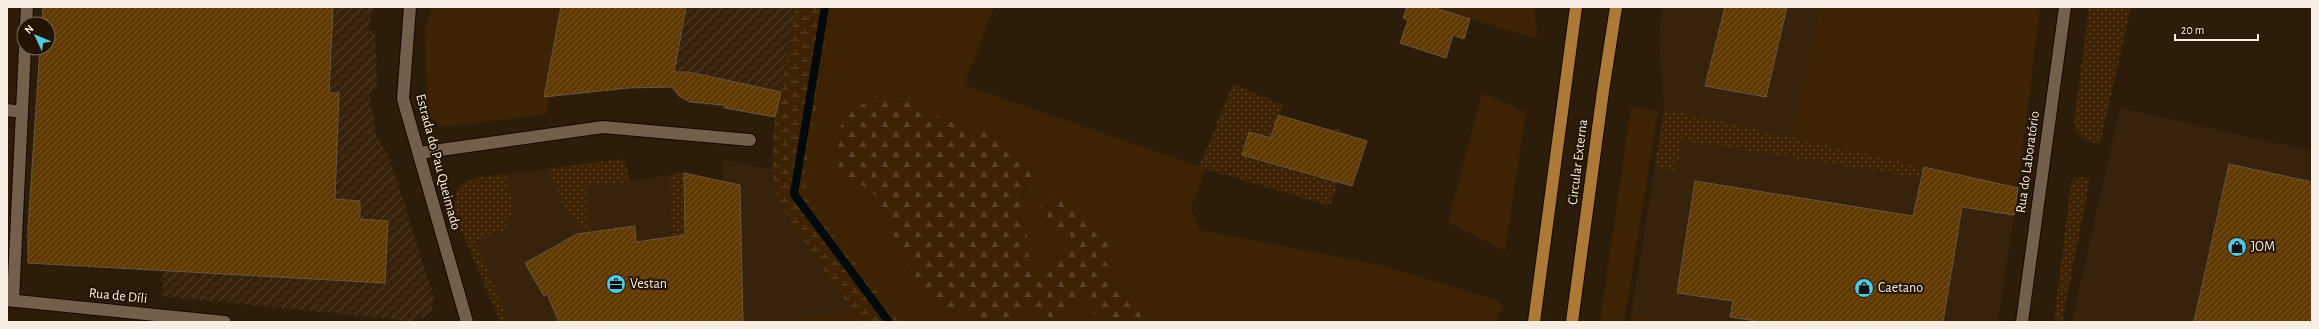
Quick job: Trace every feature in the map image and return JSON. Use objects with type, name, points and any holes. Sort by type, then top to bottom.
[{"type":"main road","name":"Circular Externa","points":[[1534,322],[1576,7]]},
{"type":"main road","name":"Circular Externa","points":[[1572,322],[1616,7]]},
{"type":"street","name":"Estrada do Pau Queimado","points":[[410,7],[403,99],[467,322]]},
{"type":"street","name":"Rua do Laboratório","points":[[2022,322],[2064,7]]},
{"type":"street","points":[[10,300],[25,56]]},
{"type":"street","points":[[7,110],[22,112]]},
{"type":"street","points":[[419,153],[602,127],[750,140]]},
{"type":"street","name":"Rua de Díli","points":[[10,300],[225,322]]},
{"type":"shaded area","points":[[168,7],[373,7],[368,31],[375,31],[377,83],[369,95],[376,134],[390,159],[434,298],[432,309],[424,317],[410,321],[162,296],[174,97]]},
{"type":"shaded area","points":[[642,7],[796,7],[775,117],[690,102],[679,96],[672,87],[628,88]]},
{"type":"shaded area","points":[[1662,7],[1820,7],[1793,137],[2018,188],[1998,322],[1630,322],[1664,109],[1659,41]]},
{"type":"shaded area","points":[[2120,108],[2312,151],[2312,322],[2072,322]]},
{"type":"shaded area","points":[[620,159],[624,161],[631,181],[684,173],[723,181],[722,159],[772,170],[777,197],[859,322],[500,322],[455,215],[456,191],[466,181],[477,178]]},
{"type":"green space","points":[[432,7],[561,7],[545,97],[549,97],[547,114],[445,127],[428,117],[425,29]]},
{"type":"green space","points":[[796,7],[830,7],[814,125],[804,176],[808,199],[899,322],[859,322],[784,211],[777,197],[772,170],[775,117]]},
{"type":"green space","points":[[830,7],[994,7],[964,85],[1206,169],[1191,208],[1199,230],[1380,265],[1497,300],[1503,306],[1496,322],[1146,322],[1129,291],[1098,275],[1098,266],[1109,265],[1107,254],[1110,237],[1044,200],[1040,210],[1045,222],[1071,235],[1058,260],[1039,272],[1028,255],[1027,235],[1021,202],[1030,181],[1032,163],[999,136],[944,120],[917,100],[909,103],[890,100],[840,176],[862,185],[878,197],[880,213],[894,236],[917,281],[940,310],[961,311],[975,314],[971,322],[899,322],[808,199],[804,176],[814,125]]},
{"type":"green space","points":[[1432,7],[1535,7],[1537,39]]},
{"type":"green space","points":[[1820,7],[2040,7],[2018,188],[1792,137]]},
{"type":"green space","points":[[2089,7],[2131,7],[2100,144],[2083,138],[2077,132],[2074,123]]},
{"type":"green space","points":[[1233,84],[1283,105],[1271,138],[1249,132],[1242,155],[1321,177],[1335,128],[1353,136],[1331,203],[1327,205],[1199,167]]},
{"type":"green space","points":[[1482,93],[1526,112],[1505,251],[1448,222]]},
{"type":"green space","points":[[876,96],[891,101],[901,102],[911,102],[916,100],[944,120],[999,136],[1032,163],[1030,181],[1024,191],[1021,202],[1027,235],[1028,255],[1039,272],[1058,260],[1071,235],[1051,229],[1045,222],[1039,210],[1044,200],[1055,195],[1072,201],[1110,237],[1107,254],[1109,266],[1098,266],[1098,275],[1129,293],[1141,305],[1146,322],[1101,322],[1084,299],[1072,304],[1068,312],[1059,319],[1026,310],[1014,315],[1007,322],[971,322],[974,314],[961,311],[940,310],[917,281],[894,236],[880,213],[878,197],[862,185],[840,176],[838,157],[840,128],[852,112]]},
{"type":"green space","points":[[1631,107],[1658,111],[1624,322],[1600,322]]},
{"type":"green space","points":[[1664,109],[1924,167],[1921,178],[1682,140],[1676,172],[1655,168]]},
{"type":"green space","points":[[620,159],[624,161],[631,181],[586,186],[590,232],[579,228],[565,209],[548,169]]},
{"type":"green space","points":[[684,173],[685,235],[671,237],[670,175]]},
{"type":"green space","points":[[506,174],[514,212],[505,230],[476,242],[509,322],[500,322],[455,215],[455,202],[457,193],[468,181],[475,178]]},
{"type":"green space","points":[[2080,177],[2090,179],[2062,322],[2054,322],[2071,182],[2074,178]]},
{"type":"green space","points":[[1084,299],[1101,322],[1007,322],[1021,311],[1026,310],[1047,317],[1068,312],[1072,304]]},
{"type":"green space","points":[[850,310],[859,322],[771,322]]},
{"type":"green space","points":[[1631,313],[1652,317],[1651,322],[1630,322]]},
{"type":"building","points":[[43,7],[333,7],[329,93],[339,93],[335,199],[360,201],[360,219],[388,221],[385,283],[28,263],[28,228],[39,56],[56,56],[56,16],[42,16]]},
{"type":"building","points":[[561,7],[686,7],[674,72],[689,72],[781,92],[775,117],[725,108],[725,105],[690,102],[679,96],[672,87],[628,88],[544,97]]},
{"type":"building","points":[[1407,7],[1432,7],[1470,19],[1464,39],[1453,35],[1446,58],[1400,43],[1408,20],[1403,18]]},
{"type":"building","points":[[1725,7],[1787,7],[1766,97],[1705,86]]},
{"type":"building","points":[[1278,115],[1367,141],[1352,186],[1242,155],[1249,132],[1271,138]]},
{"type":"building","points":[[2229,164],[2312,182],[2312,322],[2194,322]]},
{"type":"building","points":[[1924,167],[2018,188],[2014,215],[1962,207],[1943,322],[1763,322],[1730,317],[1733,301],[1677,293],[1695,181],[1913,216]]},
{"type":"building","points":[[684,173],[740,185],[743,322],[559,322],[547,294],[544,296],[525,263],[577,234],[635,226],[636,242],[685,235]]},
{"type":"waterway","points":[[825,7],[794,194],[889,322]]},
{"type":"place","name":"JOM","points":[[2237,247]]},
{"type":"place","name":"Vestan","points":[[616,284]]},
{"type":"place","name":"Caetano","points":[[1864,288]]}]
